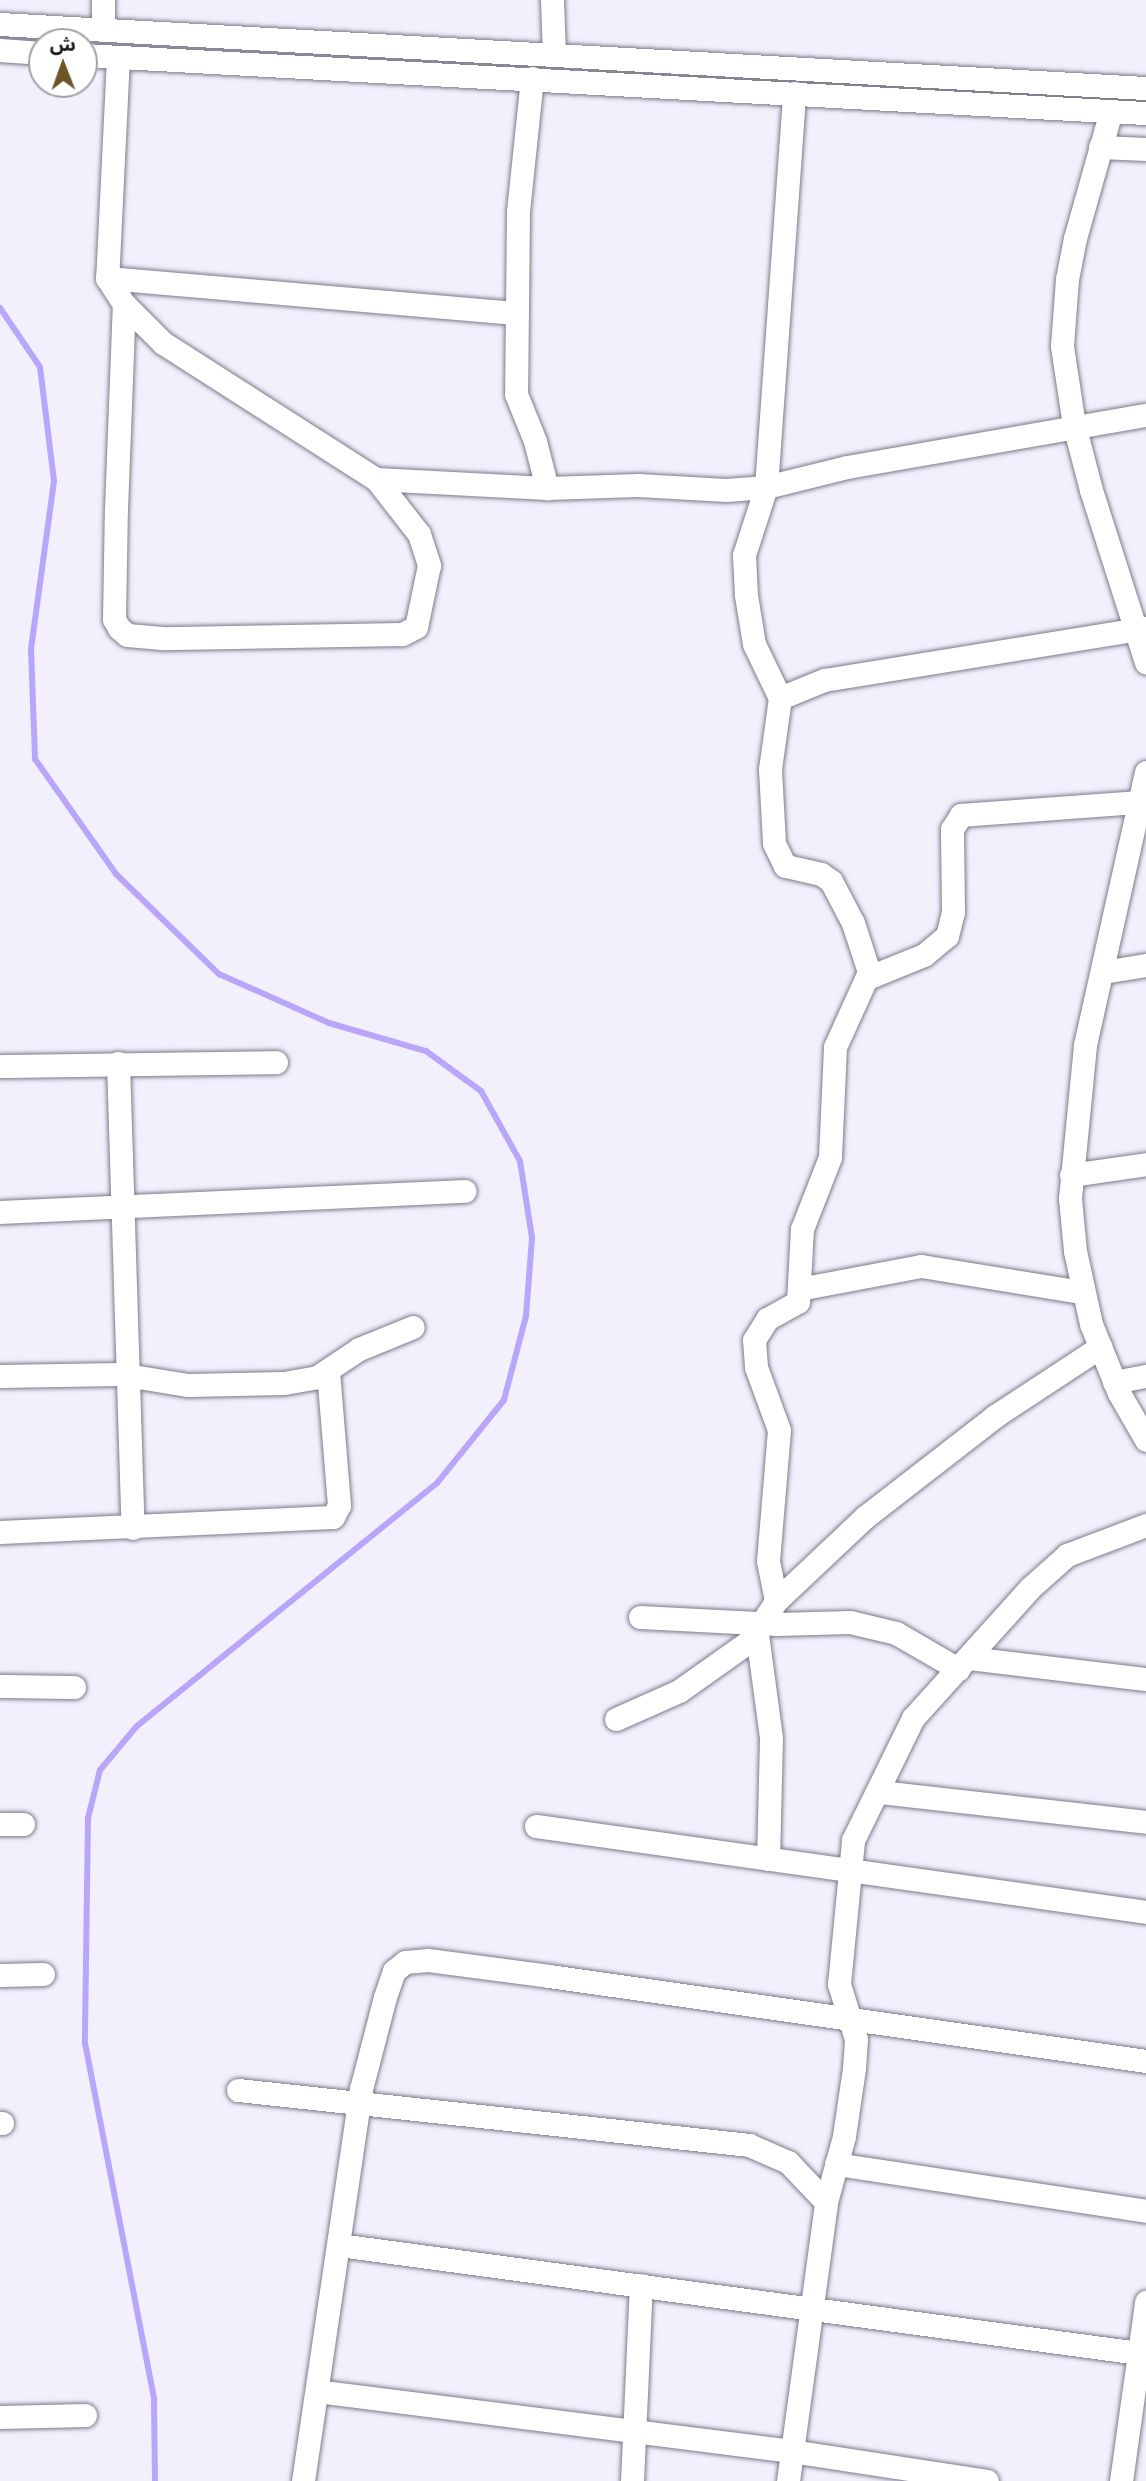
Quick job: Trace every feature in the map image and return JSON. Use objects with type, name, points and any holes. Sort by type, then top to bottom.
[{"type":"street","points":[[103,0],[103,28]]},
{"type":"street","points":[[552,0],[554,54]]},
{"type":"street","points":[[0,24],[1136,87],[1127,112],[1100,147],[1066,279],[1062,345],[1074,425],[1113,568],[1140,629],[1146,658]]},
{"type":"street","points":[[0,50],[28,52]]},
{"type":"street","points":[[98,56],[1127,112]]},
{"type":"street","points":[[118,57],[107,278],[124,304],[163,343],[376,479],[419,534],[429,565],[416,627],[402,634],[127,635],[114,619],[124,304]]},
{"type":"street","points":[[532,78],[519,212],[516,394],[535,441],[547,488]]},
{"type":"street","points":[[776,1601],[768,1561],[779,1430],[756,1367],[754,1340],[767,1319],[797,1305],[802,1229],[830,1157],[835,1047],[867,978],[868,965],[853,923],[831,881],[821,874],[785,866],[774,843],[770,780],[780,698],[754,644],[746,595],[744,555],[766,487],[794,93]]},
{"type":"street","points":[[1100,147],[1146,149]]},
{"type":"street","points":[[107,278],[516,313]]},
{"type":"street","points":[[376,479],[547,488],[766,487],[1074,425],[1146,415]]},
{"type":"street","points":[[780,698],[824,680],[1140,629]]},
{"type":"street","points":[[1146,772],[1085,1045],[1071,1175],[1074,1251],[1082,1292],[1114,1381],[1146,1440]]},
{"type":"street","points":[[867,978],[924,955],[947,936],[953,912],[952,829],[961,815],[1139,802]]},
{"type":"street","points":[[1102,972],[1146,965]]},
{"type":"street","points":[[0,1066],[276,1062]]},
{"type":"street","points":[[118,1063],[133,1528]]},
{"type":"street","points":[[1071,1175],[1146,1164]]},
{"type":"street","points":[[0,1212],[465,1191]]},
{"type":"street","points":[[799,1289],[921,1266],[1082,1292]]},
{"type":"street","points":[[0,1376],[128,1375],[188,1385],[263,1385],[304,1381],[328,1371],[359,1349],[413,1327]]},
{"type":"street","points":[[616,1720],[678,1691],[760,1629],[776,1601],[865,1517],[944,1453],[1100,1347]]},
{"type":"street","points":[[0,1532],[133,1528],[337,1515],[328,1371]]},
{"type":"street","points":[[1114,1381],[1146,1376]]},
{"type":"street","points":[[788,2481],[826,2202],[855,2068],[856,2039],[839,1984],[853,1840],[880,1791],[913,1718],[1048,1569],[1094,1543],[1146,1525]]},
{"type":"street","points":[[640,1617],[760,1629],[862,1624],[914,1641],[964,1663],[1146,1679]]},
{"type":"street","points":[[760,1629],[771,1738],[768,1859]]},
{"type":"street","points":[[0,1686],[74,1687]]},
{"type":"street","points":[[880,1791],[1146,1822]]},
{"type":"street","points":[[0,1824],[23,1824]]},
{"type":"street","points":[[536,1826],[1146,1912]]},
{"type":"street","points":[[303,2481],[358,2105],[385,1997],[394,1972],[410,1960],[852,2023],[1146,2061]]},
{"type":"street","points":[[0,1975],[43,1974]]},
{"type":"street","points":[[238,2090],[749,2145],[788,2162],[826,2202]]},
{"type":"street","points":[[836,2164],[1146,2211]]},
{"type":"street","points":[[339,2245],[1142,2354]]},
{"type":"street","points":[[632,2481],[637,2431],[641,2286]]},
{"type":"street","points":[[1122,2481],[1142,2354],[1146,2302]]},
{"type":"street","points":[[317,2391],[792,2451],[987,2481]]},
{"type":"street","points":[[0,2417],[85,2415]]},
{"type":"waterway","points":[[0,308],[40,367],[54,481],[31,649],[35,759],[116,874],[219,974],[329,1023],[426,1051],[481,1091],[520,1161],[532,1238],[526,1316],[504,1400],[437,1483],[136,1727],[100,1770],[88,1818],[85,2043],[154,2399],[155,2481]]}]
